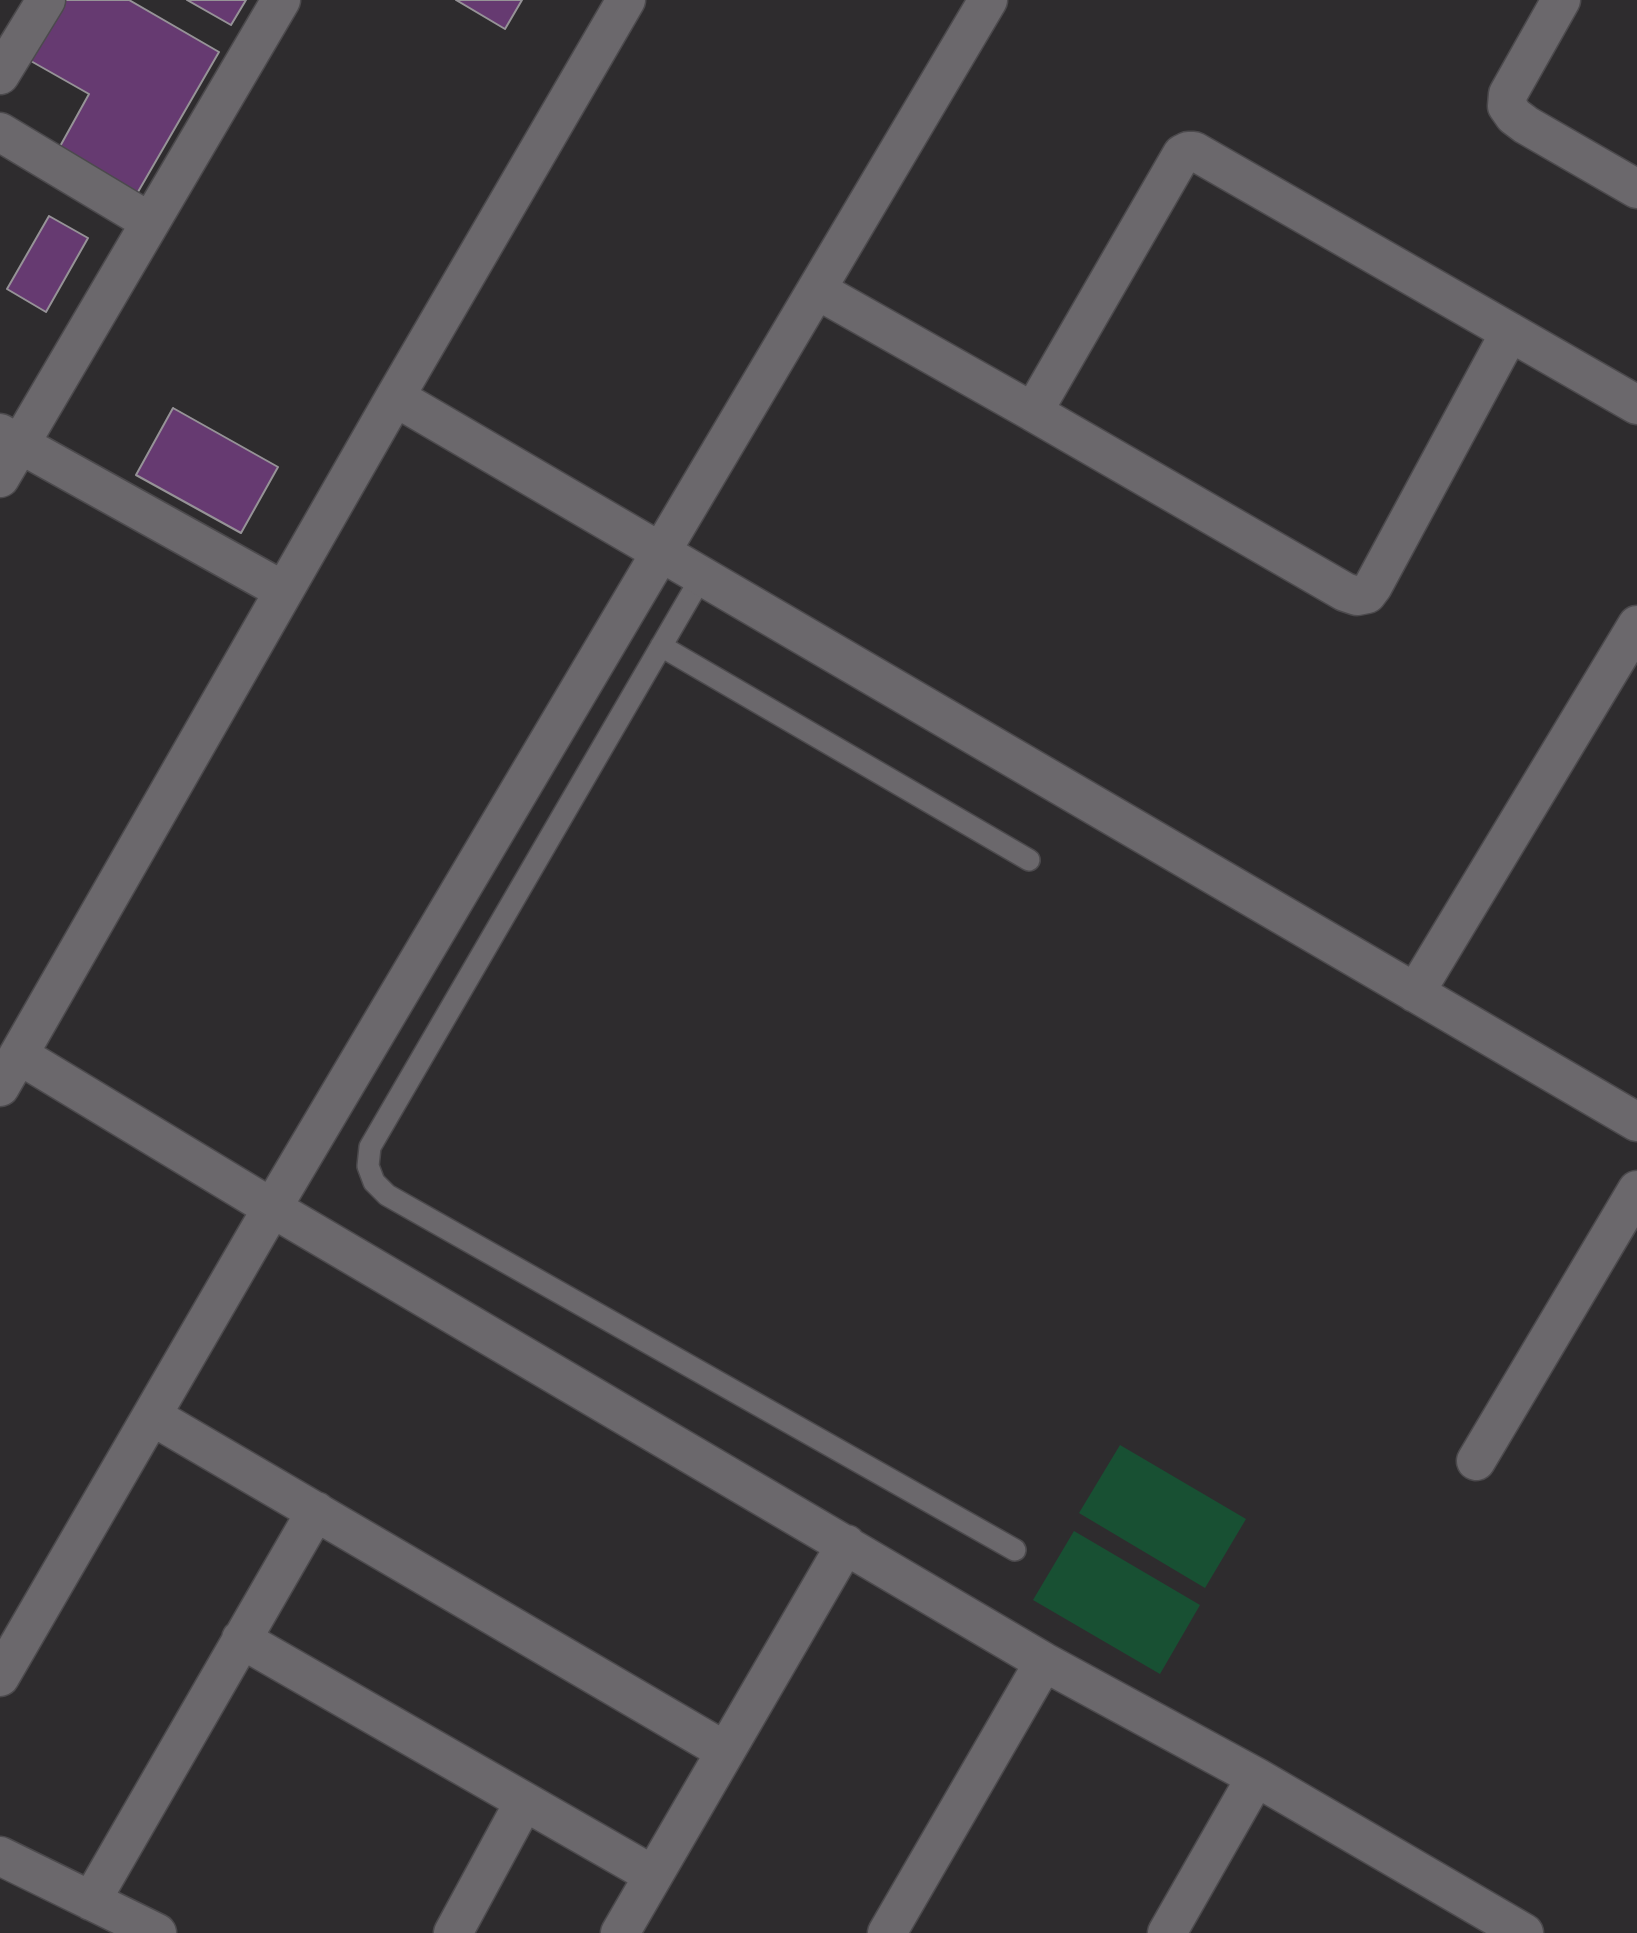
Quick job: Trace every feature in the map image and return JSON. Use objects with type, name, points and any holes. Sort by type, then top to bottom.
[{"type":"street","points":[[0,75],[46,0]]},
{"type":"street","points":[[0,478],[10,439],[150,222],[281,0]]},
{"type":"street","points":[[0,1087],[626,0]]},
{"type":"street","points":[[0,1677],[272,1208],[988,0]]},
{"type":"street","points":[[1561,0],[1508,94],[1507,106],[1514,116],[1526,125],[1637,189]]},
{"type":"street","points":[[0,132],[150,222]]},
{"type":"street","points":[[1032,412],[1182,154],[1188,151],[1201,154],[1637,405]]},
{"type":"street","points":[[817,290],[1333,585],[1357,596],[1367,594],[1373,586],[1510,332]]},
{"type":"street","points":[[395,397],[1637,1122]]},
{"type":"street","points":[[10,439],[284,591]]},
{"type":"street","points":[[1415,993],[1637,625]]},
{"type":"street","points":[[19,1055],[272,1208],[1044,1662],[1256,1777],[1524,1933]]},
{"type":"street","points":[[1476,1461],[1637,1190]]},
{"type":"street","points":[[152,1416],[725,1751]]},
{"type":"street","points":[[92,1900],[316,1511]]},
{"type":"street","points":[[620,1933],[846,1544]]},
{"type":"street","points":[[241,1639],[653,1875]]},
{"type":"street","points":[[887,1933],[1044,1662]]},
{"type":"street","points":[[1167,1933],[1256,1777]]},
{"type":"street","points":[[453,1933],[524,1802]]},
{"type":"street","points":[[0,1856],[157,1933]]},
{"type":"lane","points":[[702,576],[370,1147],[368,1166],[374,1182],[387,1195],[1015,1550]]},
{"type":"lane","points":[[661,646],[1029,860]]},
{"type":"green space","points":[[1120,1445],[1246,1519],[1205,1588],[1079,1513]]},
{"type":"green space","points":[[1074,1531],[1200,1605],[1160,1674],[1033,1600]]},
{"type":"building","points":[[54,0],[129,0],[219,52],[131,204],[53,159],[89,94],[22,56]]},
{"type":"building","points":[[187,0],[246,0],[231,25]]},
{"type":"building","points":[[456,0],[522,0],[505,29]]},
{"type":"building","points":[[49,216],[88,238],[46,312],[7,289]]},
{"type":"building","points":[[173,408],[278,467],[241,533],[136,475]]}]
